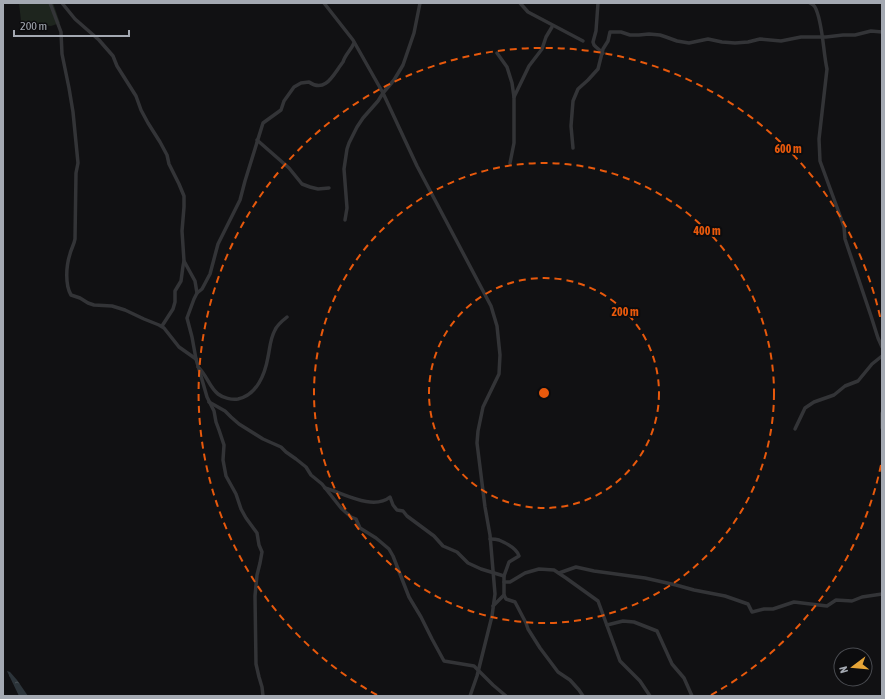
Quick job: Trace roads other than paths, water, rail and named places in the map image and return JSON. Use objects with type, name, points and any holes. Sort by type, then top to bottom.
[{"type":"street","points":[[50,3],[61,32],[62,54],[73,112],[78,163],[76,173],[74,244],[67,263],[69,291],[72,295],[90,304],[98,306],[112,306],[122,309],[162,326],[179,347],[196,359]]},
{"type":"street","points":[[62,3],[75,20],[99,40],[113,56],[136,96],[148,123],[167,155],[169,164],[184,196],[182,232],[184,261],[181,281],[175,291],[175,302],[173,309],[162,326]]},
{"type":"street","points":[[324,3],[354,43],[383,93],[417,166],[494,312],[497,326],[500,356],[499,374],[483,407],[478,431],[479,461],[490,539],[495,594],[492,616],[470,696]]},
{"type":"street","points":[[345,220],[347,208],[344,169],[349,143],[363,118],[378,101],[404,65],[414,33],[420,3]]},
{"type":"street","points":[[520,3],[528,12],[583,42]]},
{"type":"street","points":[[598,3],[594,42],[596,47],[602,53]]},
{"type":"street","points":[[810,3],[814,6],[819,19],[824,59],[827,69],[819,139],[820,161],[842,221],[845,239],[882,347]]},
{"type":"street","points":[[514,97],[529,66],[542,49],[552,26]]},
{"type":"street","points":[[573,148],[571,126],[573,101],[578,89],[598,69],[610,32],[622,32],[639,36],[649,34],[660,35],[676,41],[689,43],[708,39],[722,42],[748,42],[760,40],[781,42],[801,37],[826,37],[882,32]]},
{"type":"street","points":[[263,696],[256,664],[255,596],[257,575],[262,552],[257,533],[246,518],[236,494],[226,476],[223,460],[224,445],[214,411],[208,401],[196,359],[187,318],[197,293],[202,289],[210,274],[218,244],[240,200],[263,123],[281,110],[284,101],[294,87],[301,83],[309,82],[314,85],[324,84],[331,80],[354,43]]},
{"type":"street","points":[[497,53],[507,67],[512,83],[514,97],[514,143],[510,163]]},
{"type":"street","points":[[257,140],[289,168],[302,184],[318,189],[329,188]]},
{"type":"street","points":[[184,261],[195,281],[197,293]]},
{"type":"street","points":[[198,366],[213,390],[220,396],[235,399],[245,398],[256,387],[263,374],[275,329],[287,317]]},
{"type":"street","points":[[795,429],[805,408],[834,395],[845,386],[858,380],[872,364],[882,356]]},
{"type":"street","points":[[208,401],[225,411],[239,424],[263,439],[282,447],[306,468],[311,476],[317,480],[341,508],[351,517],[356,519],[360,528],[376,538],[389,549],[409,597],[422,617],[444,661],[474,666],[506,696]]},
{"type":"street","points":[[882,413],[882,428]]},
{"type":"street","points":[[324,488],[345,496],[370,501],[378,502],[390,497],[397,510],[403,511],[434,536],[443,546],[457,552],[468,563],[494,574],[504,576]]},
{"type":"street","points":[[490,539],[498,539],[518,553],[519,556],[509,562],[504,576],[504,595],[506,599],[515,602],[528,629],[558,672],[570,680],[583,696]]},
{"type":"street","points":[[559,573],[576,567],[645,578],[735,599],[748,604],[752,612],[764,609],[773,609],[794,602],[827,606],[836,600],[852,601],[862,597],[882,594]]},
{"type":"street","points":[[504,582],[510,582],[525,573],[539,568],[554,570],[598,602],[620,661],[640,681],[650,696]]},
{"type":"street","points":[[493,606],[504,595]]},
{"type":"street","points":[[607,625],[623,621],[634,622],[657,632],[672,664],[684,678],[692,696]]},
{"type":"water","points":[[7,671],[10,672],[17,680],[28,696],[19,696]]}]
